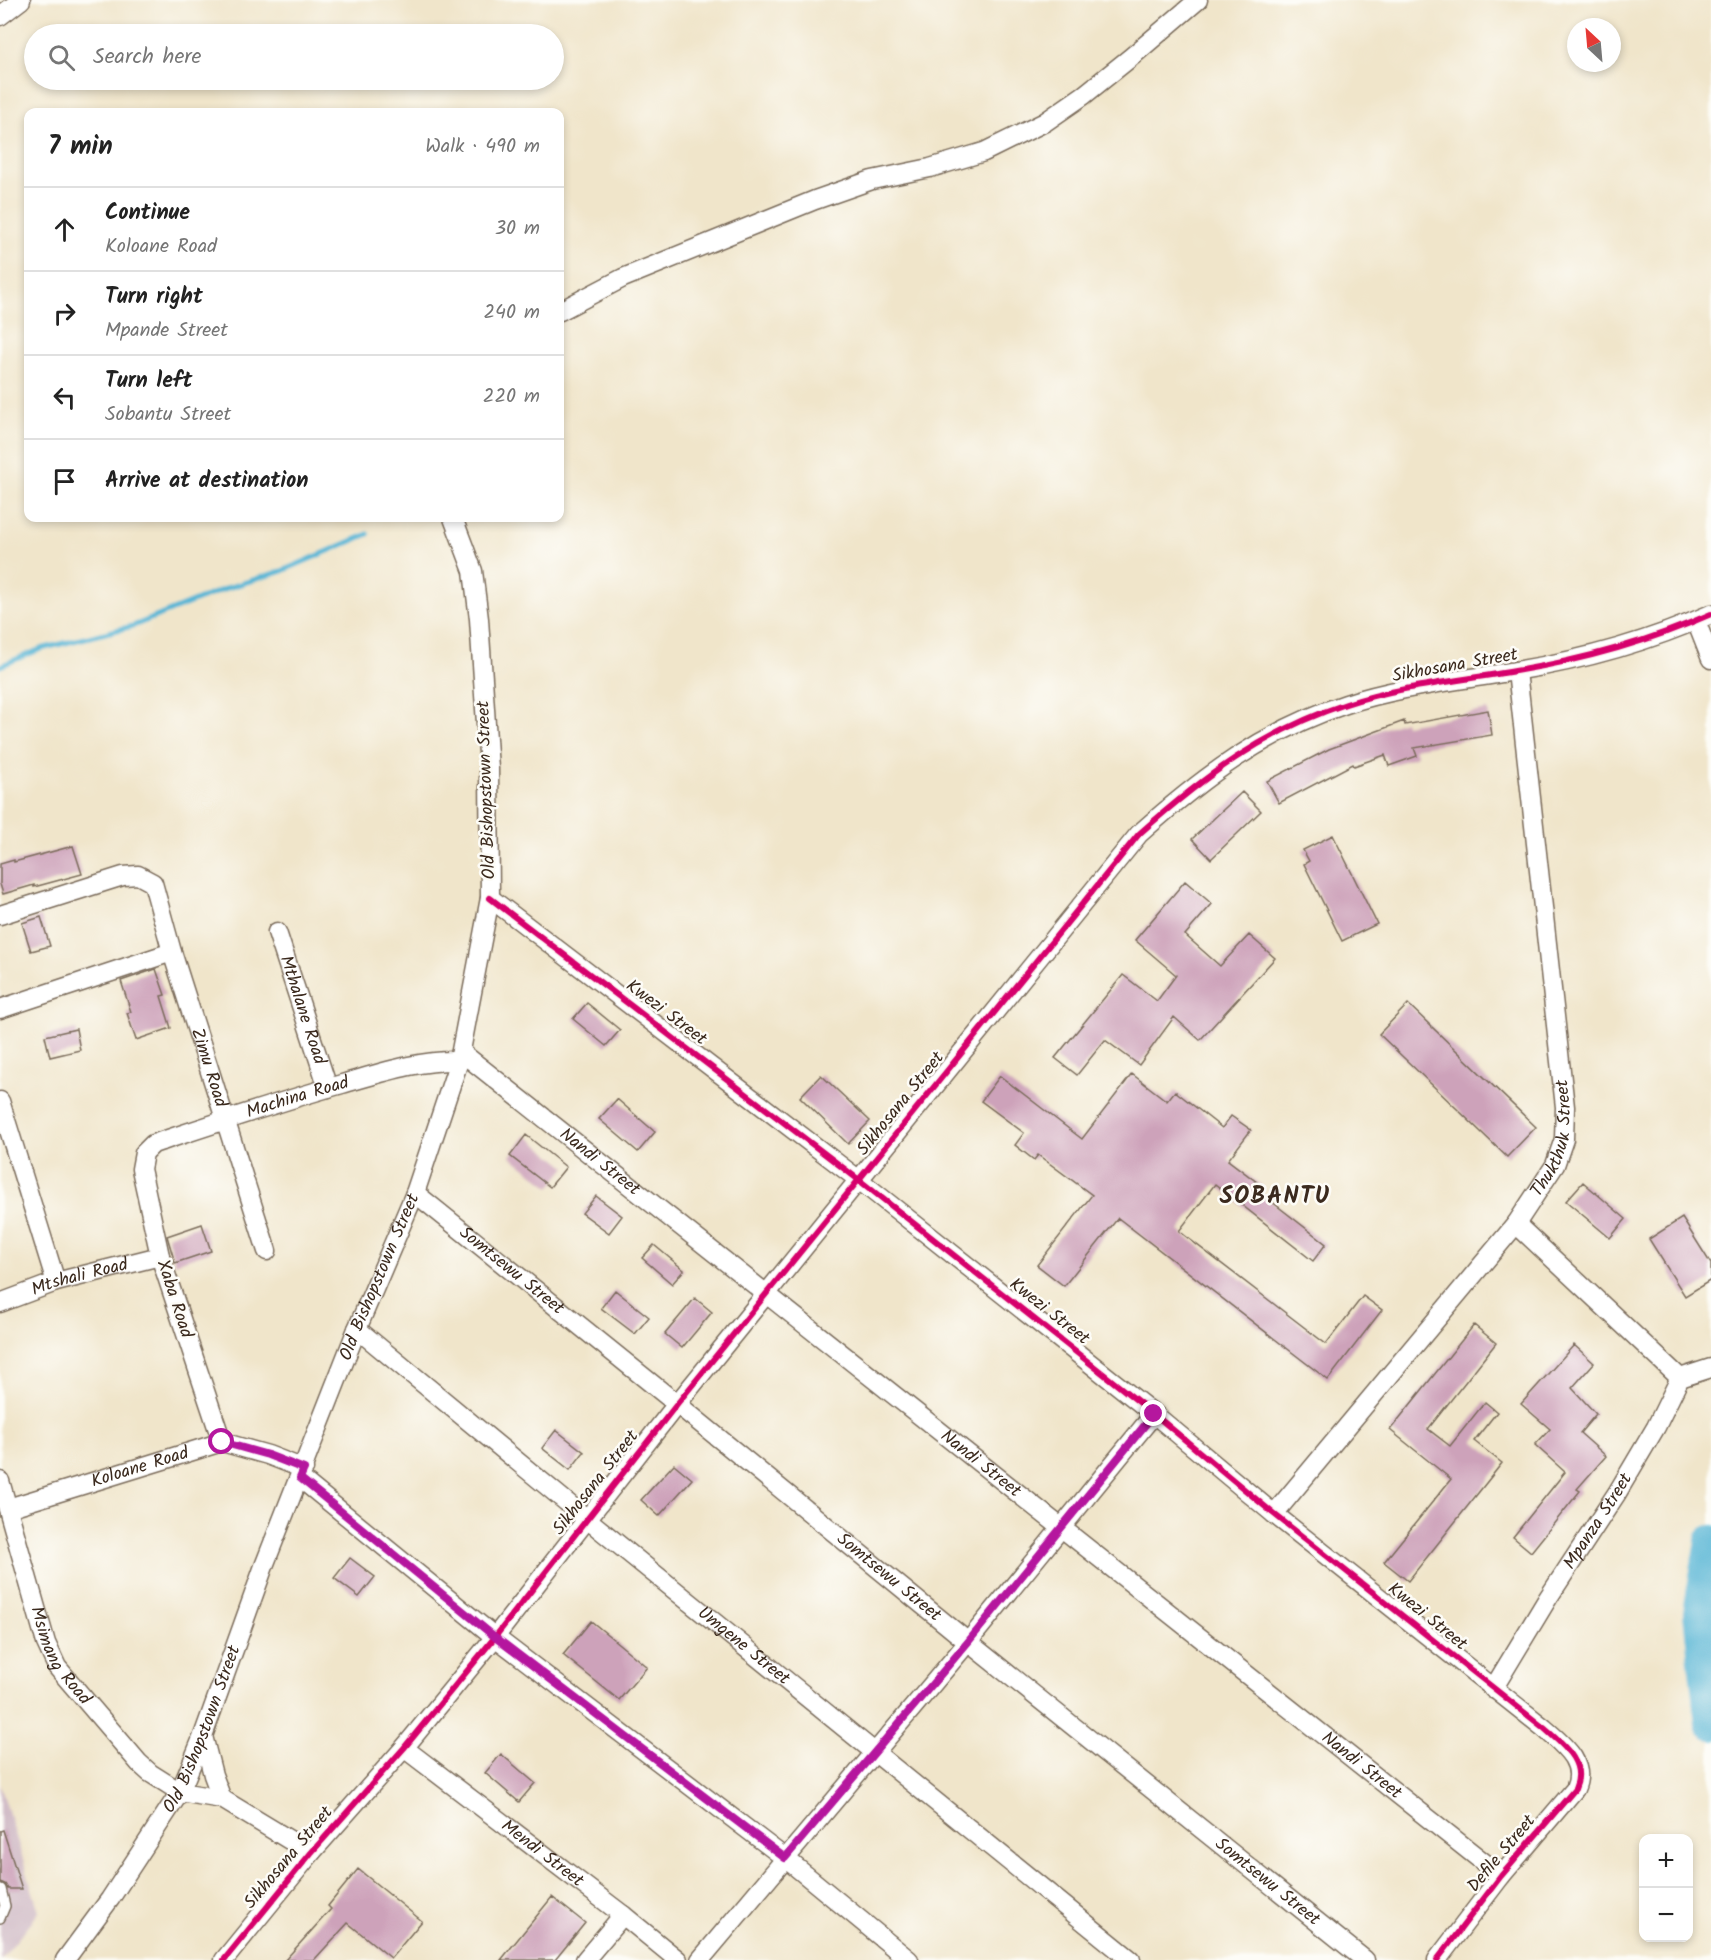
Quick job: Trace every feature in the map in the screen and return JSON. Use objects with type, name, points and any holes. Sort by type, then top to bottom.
[{"type":"street","points":[[0,16],[21,0]]},
{"type":"street","points":[[564,309],[623,278],[815,200],[872,180],[930,168],[984,152],[1045,122],[1130,58],[1198,0]]},
{"type":"street","name":"Old Bishopstown Street","points":[[65,1960],[110,1899],[180,1792],[203,1736],[264,1566],[357,1329],[415,1192],[460,1057],[490,898],[489,770],[479,619],[473,571],[455,522]]},
{"type":"street","points":[[1703,618],[1711,659]]},
{"type":"street","name":"Sikhosana Street","points":[[225,1960],[311,1853],[404,1748],[495,1637],[677,1404],[1139,834],[1183,795],[1226,762],[1290,726],[1345,705],[1410,687],[1517,671],[1609,651],[1657,637],[1703,618]]},
{"type":"street","name":"Thukthuk Street","points":[[1274,1514],[1516,1224],[1555,1166],[1564,1139],[1565,1107],[1517,671]]},
{"type":"street","name":"Zimu Road","points":[[0,915],[123,876],[138,875],[153,883],[172,952],[267,1251]]},
{"type":"street","name":"Kwezi Street","points":[[490,898],[859,1180],[1154,1414],[1274,1514],[1544,1728],[1567,1749],[1577,1764]]},
{"type":"street","name":"Mthalane Road","points":[[277,933],[328,1088]]},
{"type":"street","points":[[0,1009],[172,952]]},
{"type":"street","name":"Machina Road","points":[[144,1153],[153,1144],[328,1088],[416,1063],[460,1057]]},
{"type":"street","name":"Nandi Street","points":[[460,1057],[768,1293],[1501,1876]]},
{"type":"street","points":[[0,1101],[56,1282]]},
{"type":"street","name":"Xaba Road","points":[[144,1153],[141,1169],[160,1256],[222,1442]]},
{"type":"street","name":"Somtsewu Street","points":[[415,1192],[968,1642],[1365,1960]]},
{"type":"street","points":[[1516,1224],[1680,1378],[1711,1368]]},
{"type":"street","name":"Mtshali Road","points":[[0,1303],[56,1282],[160,1256]]},
{"type":"street","name":"Umgene Street","points":[[357,1329],[587,1519],[1131,1960]]},
{"type":"street","name":"Mpanza Street","points":[[1493,1689],[1548,1598],[1617,1493],[1656,1427],[1680,1378]]},
{"type":"street","points":[[700,1960],[968,1642],[1154,1414]]},
{"type":"street","points":[[222,1442],[268,1455],[302,1474],[495,1637],[785,1858],[909,1960]]},
{"type":"street","name":"Koloane Road","points":[[8,1508],[222,1442]]},
{"type":"street","name":"Msimang Road","points":[[0,1481],[46,1643],[57,1666],[139,1763],[150,1773],[180,1792]]},
{"type":"street","points":[[203,1736],[222,1799]]},
{"type":"street","name":"Mendi Street","points":[[404,1748],[678,1960]]},
{"type":"street","name":"Defile Street","points":[[1437,1960],[1501,1876],[1575,1788],[1580,1777],[1577,1764]]},
{"type":"street","points":[[180,1792],[222,1799],[311,1853]]},
{"type":"street","points":[[585,1960],[622,1915]]},
{"type":"lane","points":[[0,1918],[5,1906],[1,1889]]},
{"type":"shaded area","points":[[0,1784],[39,1912],[1,1960],[0,1960]]},
{"type":"building","points":[[1488,710],[1492,735],[1414,748],[1417,756],[1389,766],[1385,755],[1354,766],[1353,764],[1279,803],[1267,781],[1329,749],[1404,721],[1405,725]]},
{"type":"building","points":[[1242,792],[1261,811],[1211,859],[1192,839]]},
{"type":"building","points":[[1333,835],[1377,924],[1342,941],[1304,864],[1309,861],[1303,850]]},
{"type":"building","points":[[73,846],[82,874],[3,894],[0,884],[0,864]]},
{"type":"building","points":[[1185,881],[1212,904],[1185,935],[1220,966],[1249,935],[1275,958],[1200,1040],[1174,1017],[1139,1065],[1105,1040],[1077,1075],[1055,1058],[1123,975],[1157,1001],[1176,975],[1135,940]]},
{"type":"building","points":[[41,917],[50,946],[31,951],[22,923]]},
{"type":"building","points":[[156,969],[165,995],[161,996],[171,1028],[136,1040],[127,1013],[131,1012],[121,981]]},
{"type":"building","points":[[587,1003],[620,1030],[606,1046],[573,1019]]},
{"type":"building","points":[[1408,1004],[1536,1127],[1507,1157],[1379,1034]]},
{"type":"building","points":[[76,1029],[80,1050],[50,1057],[45,1036]]},
{"type":"building","points":[[1132,1074],[1167,1101],[1175,1091],[1222,1128],[1231,1116],[1251,1130],[1228,1160],[1262,1186],[1258,1191],[1326,1244],[1313,1261],[1215,1184],[1179,1231],[1326,1344],[1363,1296],[1382,1310],[1328,1380],[1118,1218],[1064,1286],[1037,1265],[1092,1195],[1038,1155],[1034,1160],[1015,1145],[1024,1133],[981,1101],[1000,1076],[1082,1139]]},
{"type":"building","points":[[821,1075],[870,1121],[848,1144],[800,1097]]},
{"type":"building","points":[[617,1099],[655,1132],[638,1152],[599,1119]]},
{"type":"building","points":[[526,1135],[566,1167],[550,1187],[510,1156]]},
{"type":"building","points":[[1583,1182],[1626,1219],[1610,1238],[1566,1201]]},
{"type":"building","points":[[596,1196],[622,1216],[609,1233],[582,1213]]},
{"type":"building","points":[[1682,1218],[1711,1264],[1711,1280],[1685,1296],[1649,1239]]},
{"type":"building","points":[[202,1224],[211,1251],[175,1263],[167,1236]]},
{"type":"building","points":[[654,1245],[684,1270],[672,1284],[642,1258]]},
{"type":"building","points":[[615,1290],[649,1317],[635,1334],[601,1308]]},
{"type":"building","points":[[695,1298],[712,1312],[682,1348],[665,1334]]},
{"type":"building","points":[[1474,1325],[1496,1343],[1428,1429],[1450,1446],[1485,1402],[1497,1412],[1474,1441],[1502,1463],[1408,1581],[1384,1562],[1451,1479],[1390,1430]]},
{"type":"building","points":[[1574,1345],[1594,1363],[1572,1388],[1596,1414],[1580,1433],[1606,1456],[1577,1489],[1580,1491],[1531,1552],[1513,1537],[1565,1472],[1535,1445],[1550,1429],[1521,1404]]},
{"type":"building","points":[[556,1430],[584,1452],[570,1470],[542,1448]]},
{"type":"building","points":[[674,1464],[692,1479],[659,1516],[641,1500]]},
{"type":"building","points":[[350,1558],[375,1577],[359,1597],[334,1578]]},
{"type":"building","points":[[591,1621],[647,1667],[619,1700],[563,1655]]},
{"type":"building","points":[[501,1754],[535,1783],[519,1802],[485,1773]]},
{"type":"building","points":[[3,1830],[22,1889],[8,1889],[0,1882],[0,1831]]},
{"type":"building","points":[[358,1869],[422,1921],[391,1958],[348,1923],[314,1960],[285,1960],[331,1909],[328,1906]]},
{"type":"building","points":[[552,1897],[585,1923],[555,1960],[501,1960]]},
{"type":"waterway","points":[[0,666],[41,649],[133,626],[227,588],[282,571],[368,534]]},
{"type":"waterway","points":[[1711,1541],[1699,1613],[1711,1724]]},
{"type":"cycle path","points":[[224,1960],[311,1853],[404,1748],[495,1637],[677,1404],[1139,834],[1187,793],[1236,758],[1261,742],[1316,715],[1388,693],[1540,667],[1590,656],[1663,633],[1711,614]]},
{"type":"cycle path","points":[[490,898],[859,1180],[1154,1414],[1274,1514],[1544,1728],[1565,1748],[1578,1770],[1575,1789],[1501,1876],[1437,1960]]},
{"type":"district","name":"SOBANTU","points":[[1275,1196]]},
{"type":"route","points":[[222,1442],[268,1455],[304,1469],[300,1478],[495,1637],[785,1858],[968,1642],[1154,1414]]}]
